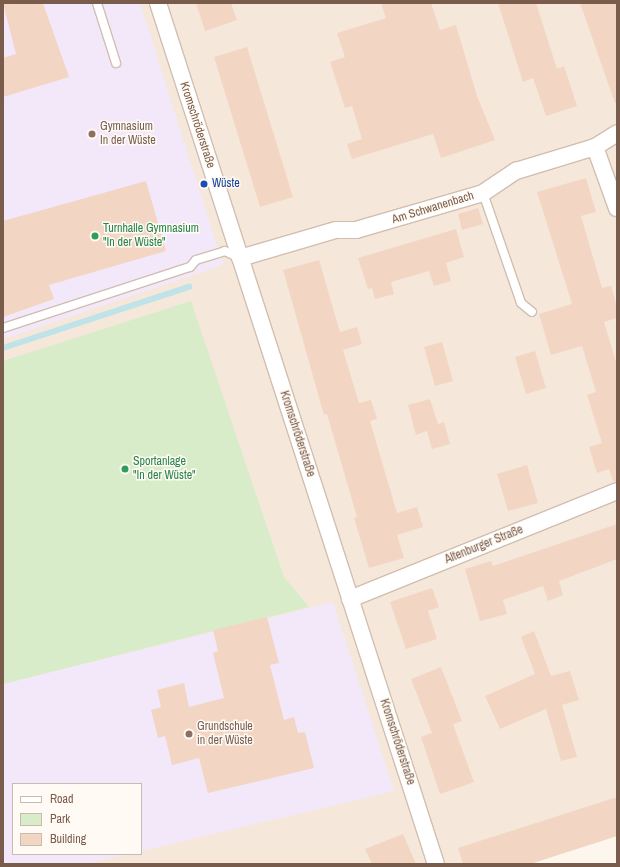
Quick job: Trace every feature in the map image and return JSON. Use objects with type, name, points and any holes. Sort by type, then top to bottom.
[{"type":"street","name":"Kromschröderstraße","points":[[158,3],[436,864]]},
{"type":"street","name":"Am Schwanenbach","points":[[240,258],[336,230],[356,230],[483,193],[516,171],[595,147],[617,133]]},
{"type":"street","points":[[595,147],[617,208]]},
{"type":"street","name":"Altenburger Straße","points":[[350,599],[617,491]]},
{"type":"lane","points":[[97,3],[116,63]]},
{"type":"lane","points":[[483,193],[521,303],[532,312]]},
{"type":"lane","points":[[3,328],[190,267],[196,260],[225,251],[240,258]]},
{"type":"shaded area","points":[[3,3],[617,3],[617,836],[530,864],[3,864]]},
{"type":"shaded area","name":"Gymnasium In der Wüste","points":[[3,3],[140,3],[223,265],[3,339]]},
{"type":"shaded area","name":"Grundschule in der Wüste","points":[[333,602],[394,791],[142,851],[142,783],[12,783],[12,855],[124,855],[85,864],[3,864],[3,684]]},
{"type":"green space","name":"Sportanlage \"In der Wüste\"","points":[[191,301],[284,577],[309,607],[3,684],[3,361]]},
{"type":"building","points":[[3,3],[43,3],[69,77],[3,97],[3,58],[16,54]]},
{"type":"building","points":[[196,3],[231,3],[237,20],[205,31]]},
{"type":"building","points":[[381,3],[431,3],[440,30],[456,25],[477,96],[495,140],[441,158],[433,134],[352,159],[347,144],[362,139],[352,106],[345,108],[330,62],[345,57],[337,33],[386,18]]},
{"type":"building","points":[[498,3],[536,3],[557,69],[564,66],[577,106],[546,116],[533,78],[523,82]]},
{"type":"building","points":[[580,3],[617,3],[617,103],[615,103]]},
{"type":"building","points":[[247,47],[293,197],[260,207],[214,57]]},
{"type":"building","points":[[586,178],[596,212],[581,216],[602,288],[611,286],[617,307],[617,318],[604,322],[617,365],[617,481],[613,481],[609,469],[597,473],[589,447],[602,443],[587,395],[596,392],[582,346],[551,355],[539,314],[572,304],[537,192]]},
{"type":"building","points":[[146,181],[166,251],[49,285],[54,299],[3,317],[3,221]]},
{"type":"building","points":[[478,208],[483,224],[462,230],[458,214]]},
{"type":"building","points":[[456,229],[464,257],[446,263],[451,281],[434,286],[429,271],[391,282],[394,294],[375,299],[372,288],[368,289],[358,258]]},
{"type":"building","points":[[319,260],[340,332],[357,327],[362,344],[343,350],[359,403],[371,400],[377,419],[370,421],[397,513],[417,507],[423,527],[397,535],[404,558],[369,568],[354,518],[357,517],[327,414],[324,415],[283,270]]},
{"type":"building","points":[[442,342],[453,381],[435,386],[424,347]]},
{"type":"building","points":[[535,351],[546,388],[526,394],[515,357]]},
{"type":"building","points":[[430,399],[438,424],[444,422],[450,444],[432,449],[427,431],[416,435],[408,405]]},
{"type":"building","points":[[527,465],[538,503],[508,511],[497,474]]},
{"type":"building","points":[[617,524],[617,559],[559,581],[563,595],[548,601],[543,586],[503,600],[507,614],[480,621],[465,569],[491,561],[493,566]]},
{"type":"building","points":[[432,588],[439,607],[428,611],[437,639],[406,649],[390,602]]},
{"type":"building","points":[[267,617],[279,663],[270,665],[284,720],[294,717],[298,733],[305,732],[314,768],[208,793],[199,758],[172,765],[165,736],[158,738],[151,710],[161,707],[157,690],[184,683],[189,707],[224,698],[213,653],[218,651],[213,630]]},
{"type":"building","points":[[534,631],[551,676],[570,671],[579,700],[562,705],[577,757],[561,761],[546,709],[500,729],[485,696],[535,674],[521,637]]},
{"type":"building","points":[[441,667],[462,721],[453,724],[474,782],[440,794],[421,737],[432,733],[411,679]]},
{"type":"building","points":[[617,797],[617,836],[530,864],[463,864],[458,848]]},
{"type":"building","points":[[403,834],[416,864],[372,864],[365,849]]},
{"type":"waterway","points":[[3,348],[189,287]]},
{"type":"place","name":"Gymnasium In der Wüste","points":[[92,134]]},
{"type":"place","name":"Wüste","points":[[204,184]]},
{"type":"place","name":"Turnhalle Gymnasium \"In der Wüste\"","points":[[95,236]]},
{"type":"place","name":"Sportanlage \"In der Wüste\"","points":[[125,469]]},
{"type":"place","name":"Grundschule in der Wüste","points":[[189,734]]}]
